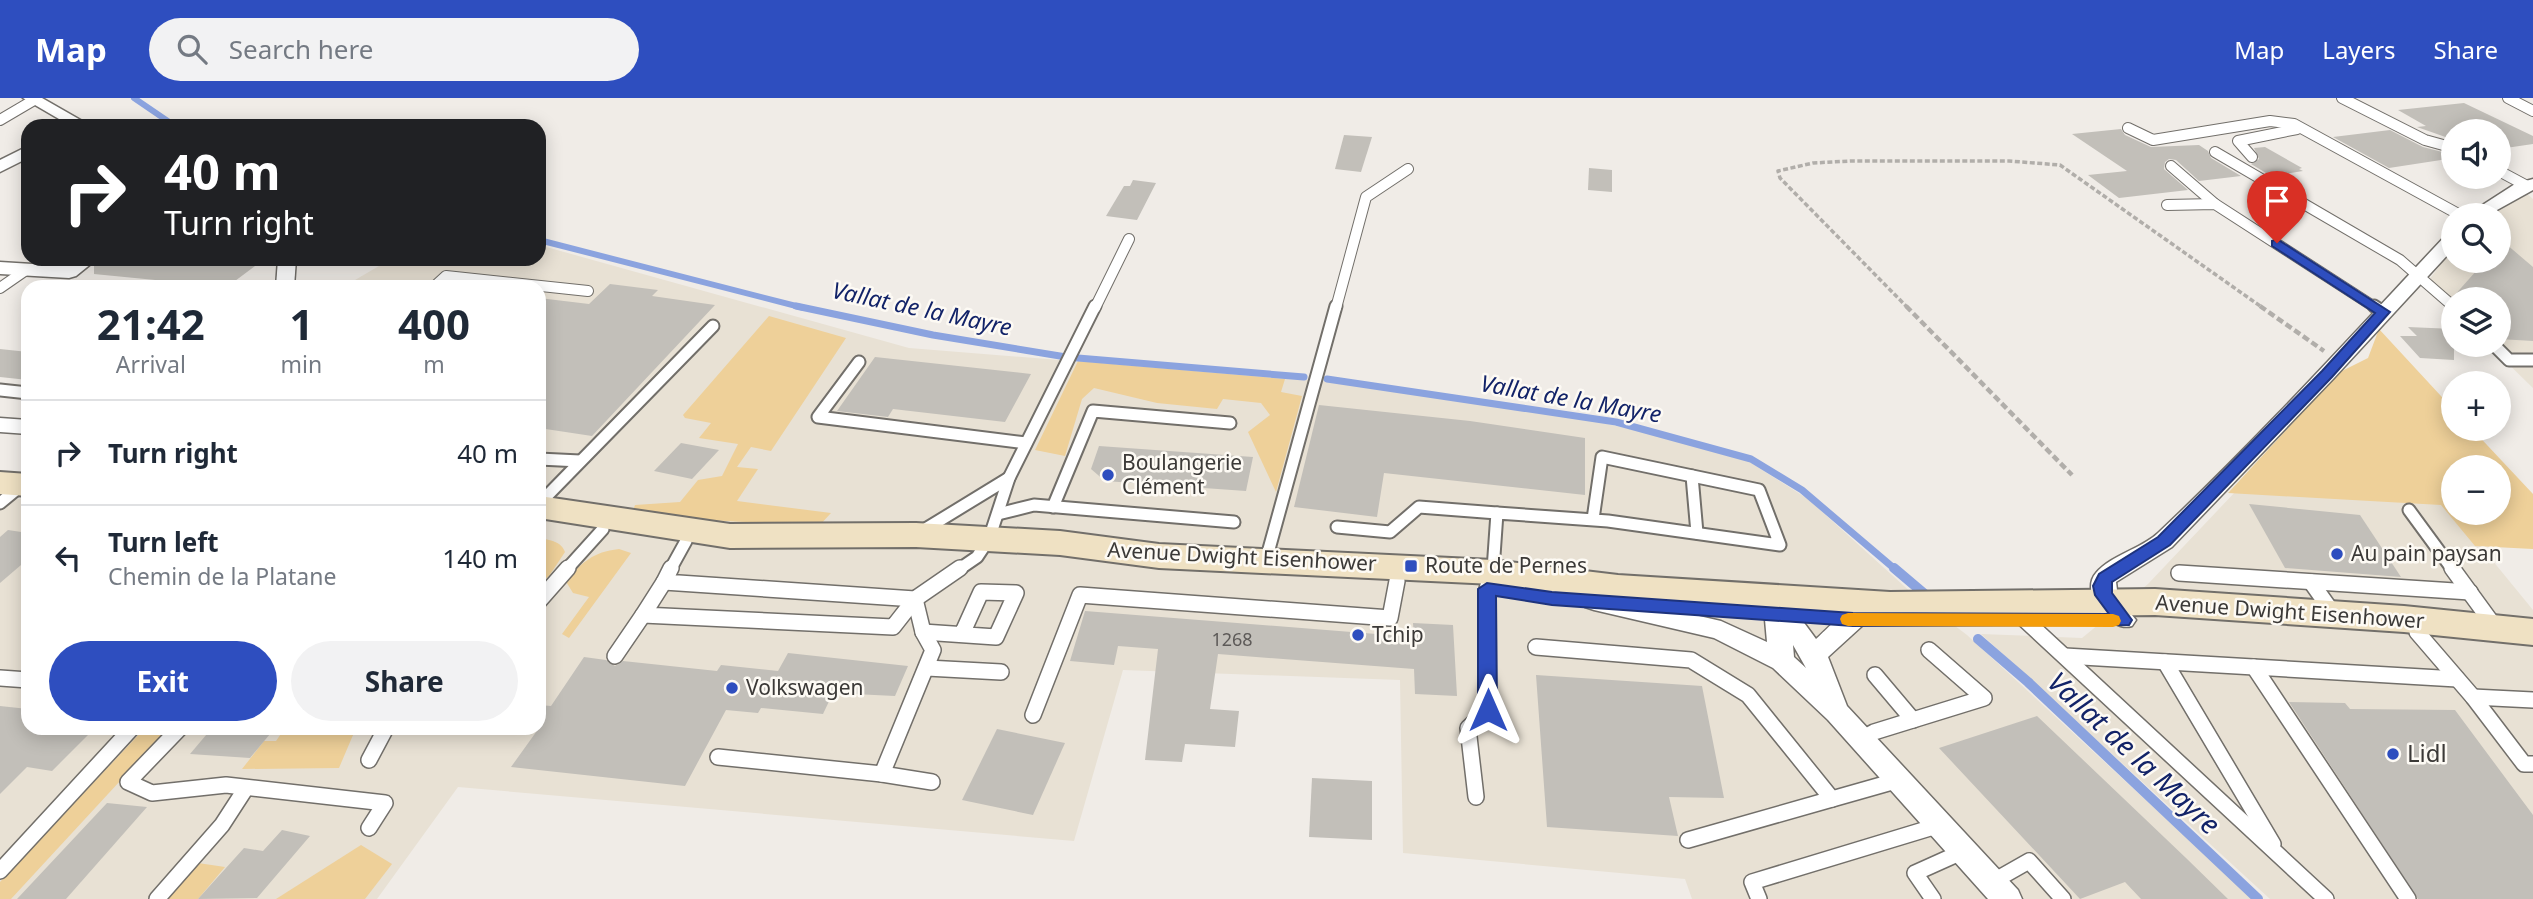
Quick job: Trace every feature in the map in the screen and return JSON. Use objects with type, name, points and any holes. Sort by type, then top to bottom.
[{"type":"main road","name":"Avenue Dwight Eisenhower","points":[[546,506],[730,536],[988,537],[1158,556],[1266,561],[1490,580],[1606,594],[1776,605],[1890,605],[2017,613]]},
{"type":"main road","name":"Avenue Dwight Eisenhower","points":[[546,524],[817,554],[894,557],[988,537],[1397,581],[1490,580]]},
{"type":"main road","name":"Avenue Dwight Eisenhower","points":[[2115,611],[2155,602],[2333,614],[2533,632]]},
{"type":"main road","name":"Avenue Dwight Eisenhower","points":[[1776,605],[1853,620],[2115,611],[2417,632],[2533,644]]},
{"type":"street","points":[[32,99],[67,119]]},
{"type":"street","points":[[0,167],[21,155]]},
{"type":"street","points":[[2498,203],[2530,185]]},
{"type":"street","points":[[2115,611],[2102,586],[2105,578],[2164,541],[2340,360],[2441,250]]},
{"type":"street","points":[[0,268],[69,272],[78,266]]},
{"type":"street","points":[[0,425],[21,426]]},
{"type":"street","points":[[1606,594],[1721,630],[1782,661],[1861,739],[1999,890]]},
{"type":"street","points":[[1776,605],[1782,661]]},
{"type":"street","points":[[1776,605],[1814,655],[1836,713]]},
{"type":"street","points":[[1814,655],[1853,620]]},
{"type":"lane","points":[[2342,98],[2425,140],[2441,144]]},
{"type":"lane","points":[[2508,98],[2533,111]]},
{"type":"lane","points":[[0,120],[32,99]]},
{"type":"lane","points":[[2128,128],[2153,140],[2270,121],[2294,124],[2441,205]]},
{"type":"lane","points":[[2252,158],[2238,141],[2301,128]]},
{"type":"lane","points":[[2215,152],[2400,260],[2441,295]]},
{"type":"lane","points":[[2171,166],[2215,204],[2383,312]]},
{"type":"lane","points":[[1266,561],[1366,197],[1408,169]]},
{"type":"lane","points":[[2511,176],[2530,185]]},
{"type":"lane","points":[[2167,205],[2215,204]]},
{"type":"lane","points":[[988,537],[1009,478],[1129,239]]},
{"type":"lane","points":[[0,288],[26,270]]},
{"type":"lane","points":[[441,280],[446,276],[484,280]]},
{"type":"lane","points":[[546,287],[588,291]]},
{"type":"lane","points":[[546,497],[713,326]]},
{"type":"lane","points":[[2506,357],[2509,360],[2533,360]]},
{"type":"lane","points":[[859,362],[818,417],[1026,443]]},
{"type":"lane","points":[[0,390],[21,392]]},
{"type":"lane","points":[[1052,507],[1093,411],[1230,423]]},
{"type":"lane","points":[[1337,527],[1390,531],[1419,507],[1593,519],[1780,545],[1759,490],[1602,457],[1593,519]]},
{"type":"lane","points":[[546,459],[580,461]]},
{"type":"lane","points":[[1692,476],[1697,533]]},
{"type":"lane","points":[[916,535],[1009,478]]},
{"type":"lane","points":[[643,615],[893,626],[915,599],[988,537],[1034,505],[1234,522]]},
{"type":"lane","points":[[2409,510],[2495,627]]},
{"type":"lane","points":[[1476,797],[1468,728],[1488,710],[1490,580],[1497,513]]},
{"type":"lane","points":[[546,593],[603,529]]},
{"type":"lane","points":[[615,656],[664,582],[686,541]]},
{"type":"lane","points":[[2179,573],[2470,592]]},
{"type":"lane","points":[[1606,594],[1627,580],[1637,578],[1853,592],[1875,597],[1890,605]]},
{"type":"lane","points":[[1033,715],[1080,595],[1390,618],[1397,581]]},
{"type":"lane","points":[[664,582],[915,599]]},
{"type":"lane","points":[[2311,582],[2333,614]]},
{"type":"lane","points":[[881,774],[933,650],[923,632],[915,599]]},
{"type":"lane","points":[[2017,613],[2326,899]]},
{"type":"lane","points":[[923,632],[962,634]]},
{"type":"lane","points":[[2417,632],[2473,697],[2524,764],[2533,764]]},
{"type":"lane","points":[[1536,647],[1691,660],[1748,695],[1832,799]]},
{"type":"lane","points":[[1861,739],[1874,732],[1984,698],[1929,650]]},
{"type":"lane","points":[[2065,656],[2457,679]]},
{"type":"lane","points":[[2165,662],[2281,857]]},
{"type":"lane","points":[[2254,667],[2408,899]]},
{"type":"lane","points":[[927,668],[1001,672]]},
{"type":"lane","points":[[1875,676],[1913,720]]},
{"type":"lane","points":[[0,678],[21,680]]},
{"type":"lane","points":[[2473,697],[2533,700]]},
{"type":"lane","points":[[0,871],[126,735]]},
{"type":"lane","points":[[173,735],[128,782],[152,793],[226,786],[385,803],[369,828]]},
{"type":"lane","points":[[369,760],[382,735]]},
{"type":"lane","points":[[718,757],[932,782]]},
{"type":"lane","points":[[1688,840],[1899,780]]},
{"type":"lane","points":[[157,899],[222,825],[246,788]]},
{"type":"lane","points":[[1759,899],[1752,882],[1940,825]]},
{"type":"lane","points":[[1933,899],[1915,873],[1964,851]]},
{"type":"lane","points":[[1999,890],[2029,861],[2063,899]]},
{"type":"path","points":[[2072,474],[1789,188],[1780,178],[1778,171],[1800,164],[1857,161],[2024,161],[2060,165],[2340,360]]},
{"type":"shaded area","points":[[2526,193],[2533,199],[2533,388],[2501,357],[2511,357],[2511,287],[2441,287],[2441,299],[2426,284],[2441,264],[2441,273],[2511,273],[2511,203],[2509,203]]},
{"type":"shaded area","points":[[546,247],[909,348],[1322,381],[1581,418],[1691,443],[1748,461],[1808,499],[1914,595],[1967,635],[2253,899],[1692,899],[1685,879],[1403,853],[1400,680],[1123,670],[1074,841],[458,787],[377,899],[0,899],[0,500],[21,498],[21,735],[546,735],[546,280],[355,280],[379,266],[546,266]]},
{"type":"shaded area","points":[[769,316],[846,338],[771,451],[751,447],[737,467],[758,469],[737,501],[831,513],[819,526],[631,516],[635,505],[680,502],[698,480],[722,476],[738,444],[699,438],[711,423],[685,418],[683,415]]},
{"type":"shaded area","points":[[2379,329],[2441,396],[2441,441],[2483,441],[2496,455],[2441,455],[2441,505],[2228,493],[2340,372],[2368,358]]},
{"type":"shaded area","points":[[1078,361],[1285,379],[1281,392],[1302,396],[1276,492],[1248,432],[1270,415],[1261,403],[1223,399],[1217,409],[1157,403],[1094,388],[1082,399],[1065,456],[1035,450]]},
{"type":"shaded area","points":[[2511,471],[2533,494],[2533,549],[2475,546],[2458,525],[2511,525]]},
{"type":"shaded area","points":[[2236,491],[2441,500],[2441,525],[2463,525],[2533,610],[2533,899],[2270,899],[1981,634],[2082,638],[2148,584]]},
{"type":"shaded area","points":[[546,539],[558,543],[565,552],[546,578]]},
{"type":"shaded area","points":[[619,549],[631,553],[569,638],[562,634],[589,597],[573,593],[565,580],[595,555]]},
{"type":"shaded area","points":[[138,735],[163,735],[11,899],[0,899],[0,882]]},
{"type":"shaded area","points":[[280,735],[353,735],[339,768],[242,769],[264,741],[276,741]]},
{"type":"shaded area","points":[[361,845],[392,864],[365,899],[276,899]]},
{"type":"shaded area","points":[[198,863],[225,867],[198,899],[167,899]]},
{"type":"building","points":[[2464,103],[2497,119],[2441,119],[2441,135],[2417,127],[2426,126],[2398,110]]},
{"type":"building","points":[[2511,125],[2533,136],[2533,144],[2511,147]]},
{"type":"building","points":[[2121,129],[2125,135],[2151,147],[2199,145],[2208,151],[2211,158],[2241,176],[2199,181],[2176,160],[2169,159],[2165,162],[2164,169],[2188,190],[2119,198],[2088,175],[2127,171],[2072,134]]},
{"type":"building","points":[[2390,130],[2423,147],[2441,152],[2441,160],[2389,168],[2333,137]]},
{"type":"building","points":[[1344,135],[1372,137],[1361,172],[1335,169]]},
{"type":"building","points":[[2265,147],[2303,171],[2271,176],[2251,164],[2259,159],[2254,148]]},
{"type":"building","points":[[1589,168],[1612,170],[1612,192],[1588,190]]},
{"type":"building","points":[[1133,180],[1156,183],[1137,220],[1106,216],[1124,186],[1130,186]]},
{"type":"building","points":[[2511,248],[2533,267],[2533,341],[2511,340],[2511,287],[2462,287],[2474,273],[2511,273]]},
{"type":"building","points":[[94,266],[255,266],[236,280],[155,280],[94,274]]},
{"type":"building","points":[[610,284],[658,290],[652,296],[715,305],[592,436],[546,429],[546,299],[589,304]]},
{"type":"building","points":[[2408,327],[2441,328],[2441,357],[2454,357],[2454,360],[2420,358],[2400,336],[2417,336]]},
{"type":"building","points":[[0,349],[21,351],[21,379],[0,377]]},
{"type":"building","points":[[875,357],[1031,374],[1005,422],[893,409],[888,417],[837,411]]},
{"type":"building","points":[[1319,405],[1470,421],[1585,438],[1585,495],[1384,473],[1377,517],[1294,507]]},
{"type":"building","points":[[681,443],[719,450],[692,479],[654,471]]},
{"type":"building","points":[[1099,446],[1253,457],[1246,491],[1105,481],[1091,469]]},
{"type":"building","points":[[2249,504],[2360,515],[2401,577],[2285,568]]},
{"type":"building","points":[[8,530],[21,532],[21,565],[0,583],[0,537]]},
{"type":"building","points":[[1085,611],[1414,637],[1413,623],[1453,625],[1457,696],[1415,694],[1414,669],[1218,654],[1210,709],[1239,711],[1235,747],[1185,744],[1182,762],[1145,760],[1158,649],[1118,646],[1114,665],[1070,661]]},
{"type":"building","points":[[788,653],[908,666],[895,696],[833,693],[823,714],[761,708],[758,713],[726,710],[685,786],[511,767],[534,735],[546,735],[546,706],[551,706],[584,657],[606,660],[615,666],[623,661],[717,671],[721,665],[778,671]]},
{"type":"building","points":[[1536,675],[1702,686],[1724,798],[1669,797],[1678,836],[1547,827]]},
{"type":"building","points":[[2289,702],[2345,703],[2350,709],[2455,710],[2533,815],[2533,899],[2418,899]]},
{"type":"building","points":[[0,706],[21,708],[21,735],[88,735],[52,771],[27,767],[0,794]]},
{"type":"building","points":[[2037,716],[2228,899],[2141,899],[2125,882],[2080,899],[1939,748]]},
{"type":"building","points":[[997,729],[1065,743],[1033,815],[962,800]]},
{"type":"building","points":[[206,735],[269,735],[250,758],[190,754]]},
{"type":"building","points":[[1312,778],[1372,781],[1372,840],[1309,837]]},
{"type":"building","points":[[107,803],[147,807],[66,899],[17,899]]},
{"type":"building","points":[[282,830],[310,836],[257,898],[198,899],[244,848],[263,851]]},
{"type":"waterway","name":"Vallat de la Mayre","points":[[134,98],[165,119]]},
{"type":"waterway","name":"Vallat de la Mayre","points":[[546,242],[797,306]]},
{"type":"waterway","name":"Vallat de la Mayre","points":[[797,306],[933,335],[1066,357],[1304,377]]},
{"type":"waterway","name":"Vallat de la Mayre","points":[[797,306],[804,308]]},
{"type":"waterway","name":"Vallat de la Mayre","points":[[1327,379],[1616,422],[1751,459],[1802,490],[1896,570]]},
{"type":"waterway","name":"Vallat de la Mayre","points":[[1894,568],[1927,596]]},
{"type":"waterway","name":"Vallat de la Mayre","points":[[1978,639],[2028,682],[2258,899]]},
{"type":"slow traffic","points":[[1848,619],[2113,621]]},
{"type":"place","name":"Boulangerie Clément","points":[[1108,475]]},
{"type":"place","name":"Au pain paysan","points":[[2337,554]]},
{"type":"place","name":"Route de Pernes","points":[[1411,566]]},
{"type":"place","name":"Tchip","points":[[1358,635]]},
{"type":"place","name":"Volkswagen","points":[[732,688]]},
{"type":"place","name":"Lidl","points":[[2393,754]]},
{"type":"route","points":[[1488,710],[1487,589],[1552,598],[1853,620],[2123,620],[2107,602],[2102,586],[2105,578],[2164,541],[2327,374],[2383,312],[2277,243]]}]
